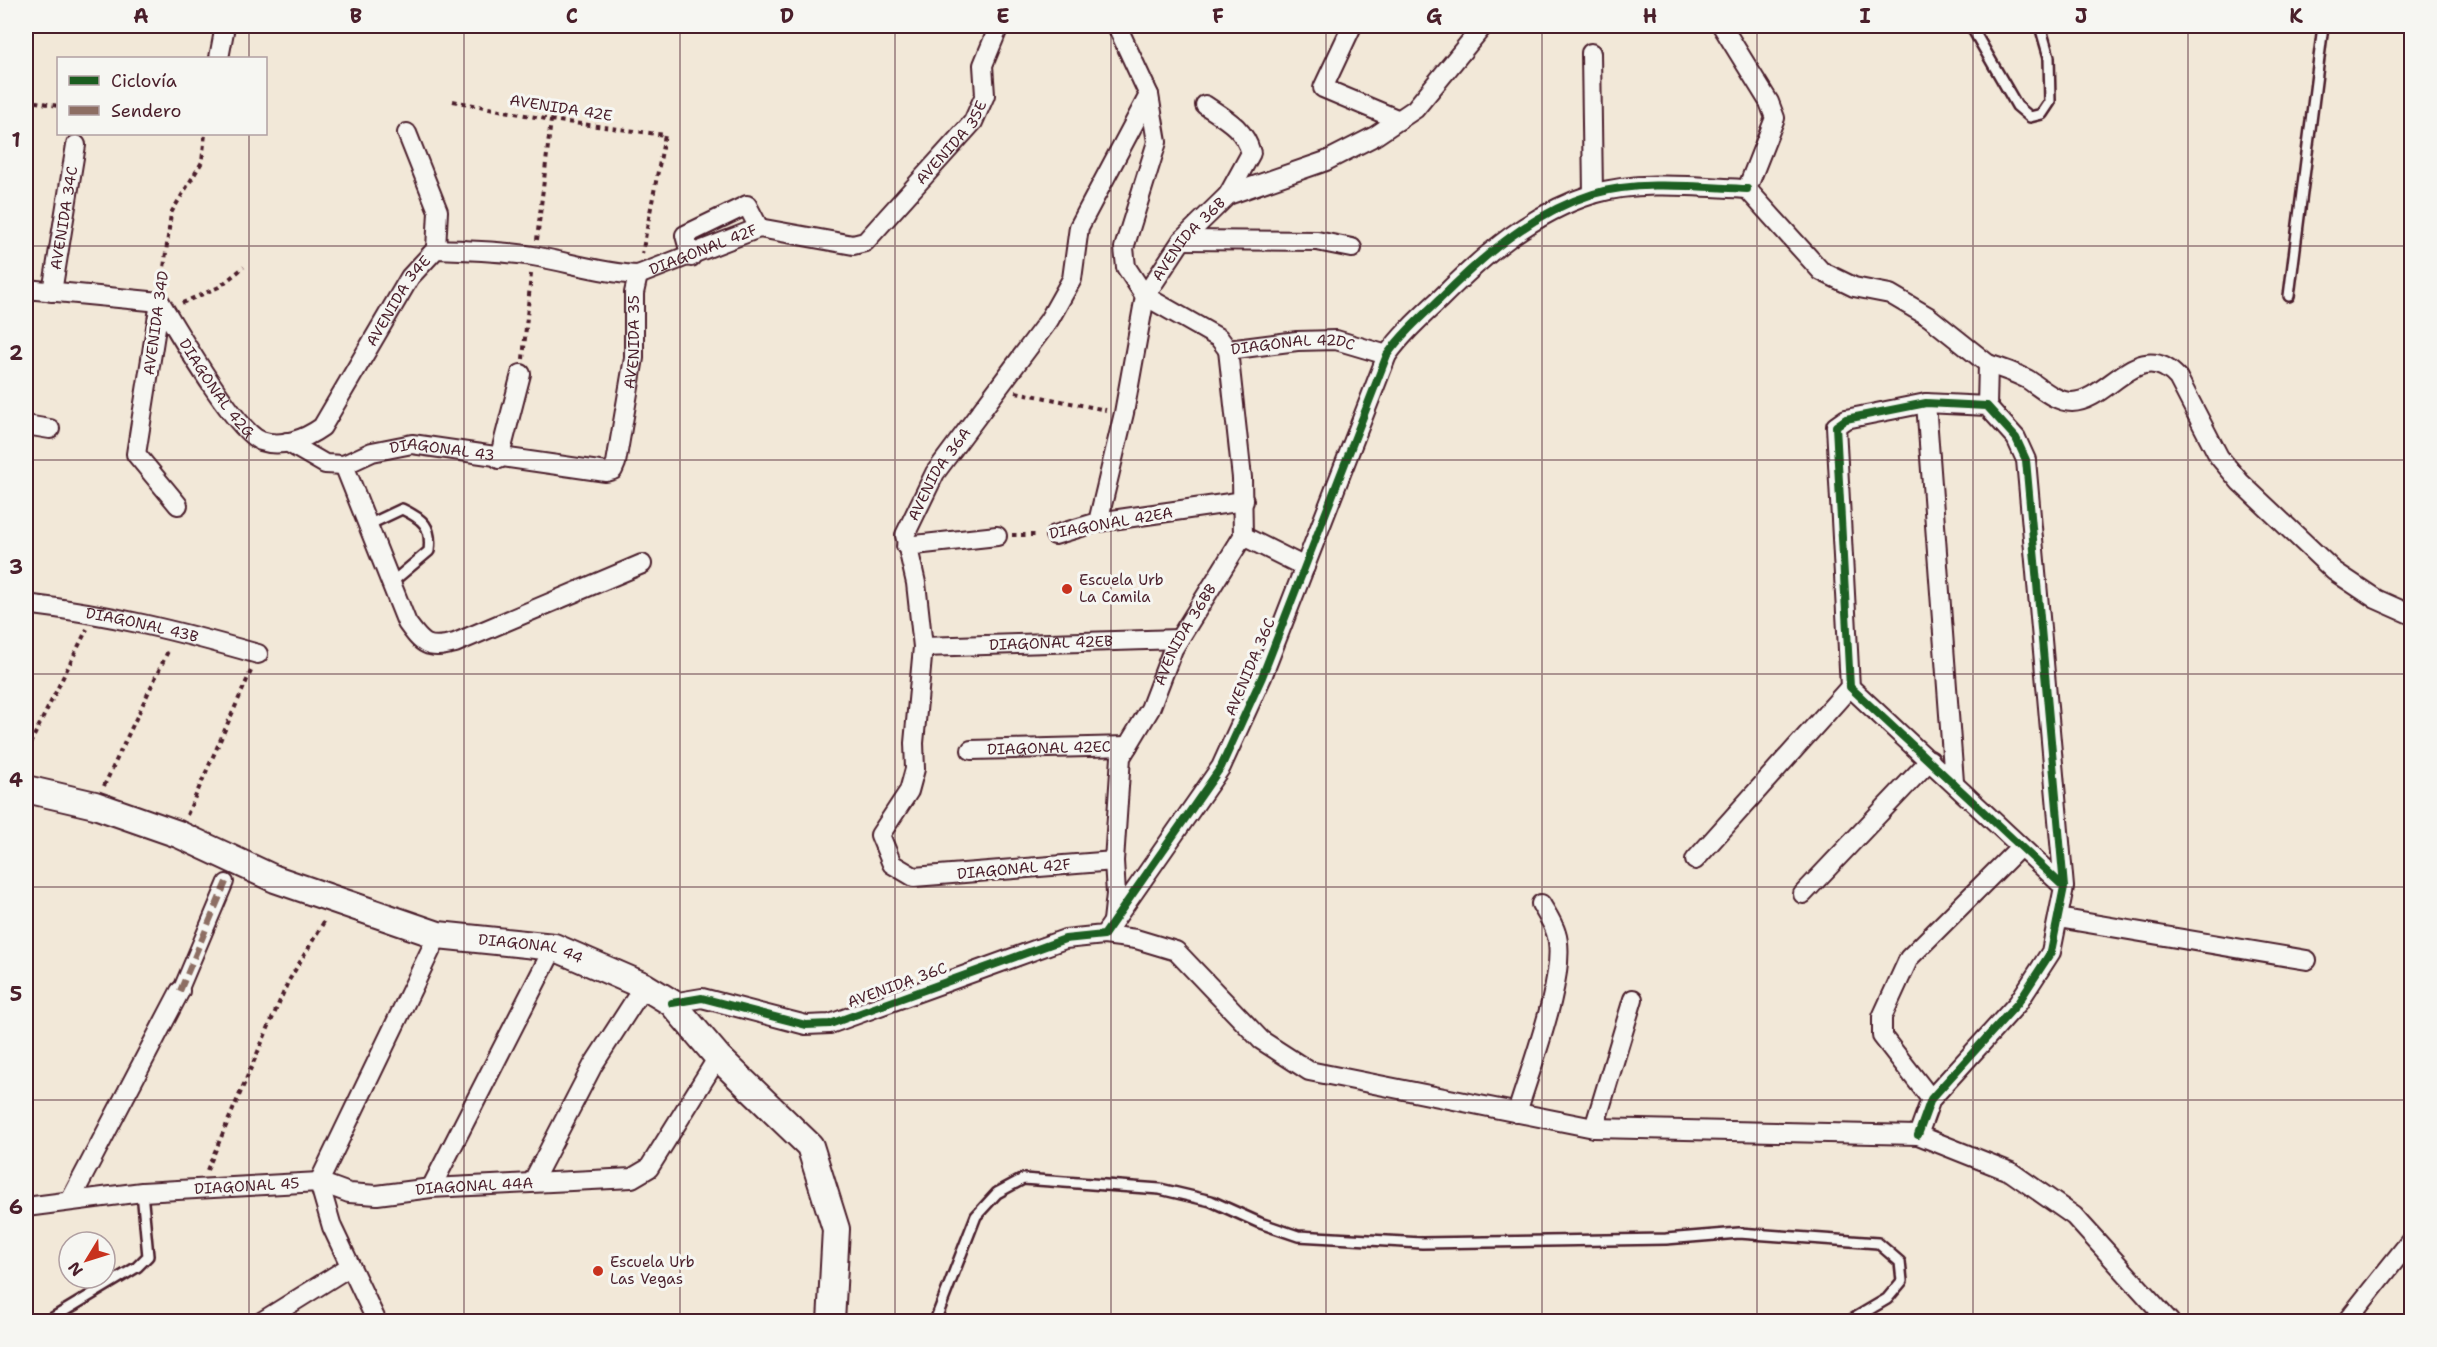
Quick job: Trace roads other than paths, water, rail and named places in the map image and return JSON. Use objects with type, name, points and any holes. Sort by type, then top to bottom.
[{"type":"main road","name":"DIAGONAL 44","points":[[26,789],[95,805],[178,834],[275,879],[438,935],[554,947],[644,986],[672,1003],[718,1057],[810,1146],[836,1229],[827,1319]]},
{"type":"street","points":[[219,57],[225,26]]},
{"type":"street","name":"AVENIDA 35E","points":[[865,242],[973,123],[986,95],[983,65],[999,26]]},
{"type":"street","name":"DIAGONAL 42DC","points":[[1117,26],[1149,95],[1157,142],[1124,248],[1126,267],[1145,296],[1219,338],[1228,350],[1297,341],[1336,340],[1387,355]]},
{"type":"street","points":[[1352,26],[1323,88],[1399,120]]},
{"type":"street","name":"AVENIDA 36B","points":[[1098,522],[1124,414],[1145,296],[1182,240],[1228,195],[1326,161],[1375,136],[1399,120],[1414,109],[1483,26]]},
{"type":"street","points":[[1722,26],[1769,102],[1775,118],[1747,189],[1821,272],[1854,287],[1890,294],[1929,317],[1988,364],[2027,379],[2051,396],[2071,402],[2089,397],[2122,373],[2140,366],[2158,364],[2168,367],[2178,378],[2219,457],[2240,482],[2334,571],[2376,599],[2412,615]]},
{"type":"street","points":[[1591,53],[1593,194]]},
{"type":"street","name":"AVENIDA 36A","points":[[914,877],[892,864],[880,835],[909,791],[915,769],[914,743],[923,647],[916,583],[905,535],[935,473],[1049,321],[1072,279],[1079,227],[1149,95]]},
{"type":"street","points":[[1205,105],[1238,127],[1247,139],[1251,153],[1228,195]]},
{"type":"street","name":"AVENIDA 34E","points":[[286,442],[306,438],[322,427],[410,277],[436,249],[438,211],[407,133]]},
{"type":"street","name":"AVENIDA 34C","points":[[52,291],[76,145]]},
{"type":"street","name":"AVENIDA 36C","points":[[672,1003],[702,998],[806,1025],[830,1024],[1065,939],[1109,928],[1221,767],[1262,677],[1387,355],[1399,338],[1484,256],[1530,223],[1593,194],[1650,186],[1747,189]]},
{"type":"street","points":[[691,257],[685,235],[747,205],[759,228]]},
{"type":"street","name":"DIAGONAL 42F","points":[[436,249],[481,250],[535,256],[638,275],[691,257],[759,228],[853,245],[865,242]]},
{"type":"street","points":[[1182,240],[1317,242],[1352,248]]},
{"type":"street","name":"AVENIDA 35","points":[[606,472],[613,470],[616,463],[634,358],[634,293],[638,275]]},
{"type":"street","points":[[26,289],[162,307]]},
{"type":"street","name":"DIAGONAL 42G","points":[[162,307],[240,424],[260,441],[286,442]]},
{"type":"street","name":"AVENIDA 34D","points":[[162,307],[136,454],[178,506]]},
{"type":"street","points":[[1228,350],[1244,501],[1243,536],[1305,567]]},
{"type":"street","points":[[1918,1135],[1931,1099],[2018,1003],[2051,952],[2064,887],[2026,460],[2016,438],[1987,406],[1985,397],[1988,364]]},
{"type":"street","points":[[499,459],[521,374]]},
{"type":"street","points":[[1987,406],[1926,403],[1846,419],[1836,426],[1850,687],[2064,887]]},
{"type":"street","points":[[1926,403],[1954,782]]},
{"type":"street","points":[[26,425],[50,429]]},
{"type":"street","points":[[286,442],[325,464],[344,465],[407,623],[421,642],[437,648],[455,643],[642,564]]},
{"type":"street","name":"DIAGONAL 43","points":[[344,465],[372,452],[412,444],[499,459],[606,472]]},
{"type":"street","name":"DIAGONAL 42EA","points":[[1055,534],[1098,522],[1244,501]]},
{"type":"street","points":[[906,546],[997,536]]},
{"type":"street","name":"AVENIDA 36BB","points":[[1109,928],[1116,894],[1114,861],[1121,758],[1150,710],[1179,639],[1243,536]]},
{"type":"street","name":"DIAGONAL 43B","points":[[26,604],[95,612],[178,630],[258,654]]},
{"type":"street","name":"DIAGONAL 42EB","points":[[923,647],[1179,639]]},
{"type":"street","points":[[1695,860],[1850,687]]},
{"type":"street","name":"DIAGONAL 42EC","points":[[971,750],[1128,746]]},
{"type":"street","points":[[1803,894],[1930,760]]},
{"type":"street","points":[[1931,1099],[1882,1036],[1882,1017],[1909,958],[2020,847]]},
{"type":"street","name":"DIAGONAL 42F","points":[[914,877],[1114,861]]},
{"type":"street","points":[[70,1201],[180,991],[226,882]]},
{"type":"street","points":[[1517,1113],[1556,983],[1559,957],[1557,933],[1541,904]]},
{"type":"street","points":[[2058,918],[2307,960]]},
{"type":"street","points":[[1109,928],[1176,951],[1261,1040],[1309,1071],[1594,1128],[1918,1135],[2011,1172],[2074,1216],[2170,1322]]},
{"type":"street","points":[[319,1182],[438,935]]},
{"type":"street","points":[[431,1188],[554,947]]},
{"type":"street","points":[[533,1181],[593,1065],[644,986]]},
{"type":"street","points":[[1594,1128],[1633,999]]},
{"type":"street","name":"DIAGONAL 44A","points":[[319,1182],[364,1196],[431,1188],[533,1181],[632,1178],[649,1168],[718,1057]]},
{"type":"street","name":"DIAGONAL 45","points":[[26,1207],[142,1192],[319,1182],[332,1227],[377,1322]]},
{"type":"street","points":[[2346,1322],[2412,1239]]},
{"type":"street","points":[[261,1322],[349,1267]]},
{"type":"lane","points":[[1971,26],[2017,106],[2030,117],[2042,114],[2050,102],[2049,57],[2040,26]]},
{"type":"lane","points":[[2289,296],[2323,26]]},
{"type":"lane","points":[[368,525],[402,509],[420,517],[431,535],[429,551],[391,583]]},
{"type":"lane","points":[[937,1316],[976,1216],[997,1193],[1023,1179],[1160,1189],[1211,1201],[1260,1223],[1298,1236],[1422,1243],[1666,1239],[1739,1233],[1878,1243],[1900,1262],[1902,1281],[1887,1299],[1848,1322]]},
{"type":"lane","points":[[46,1322],[137,1267],[148,1256],[142,1192]]},
{"type":"place","name":"Escuela Urb La Camila","points":[[1067,589]]},
{"type":"place","name":"Escuela Urb Las Vegas","points":[[598,1271]]}]
